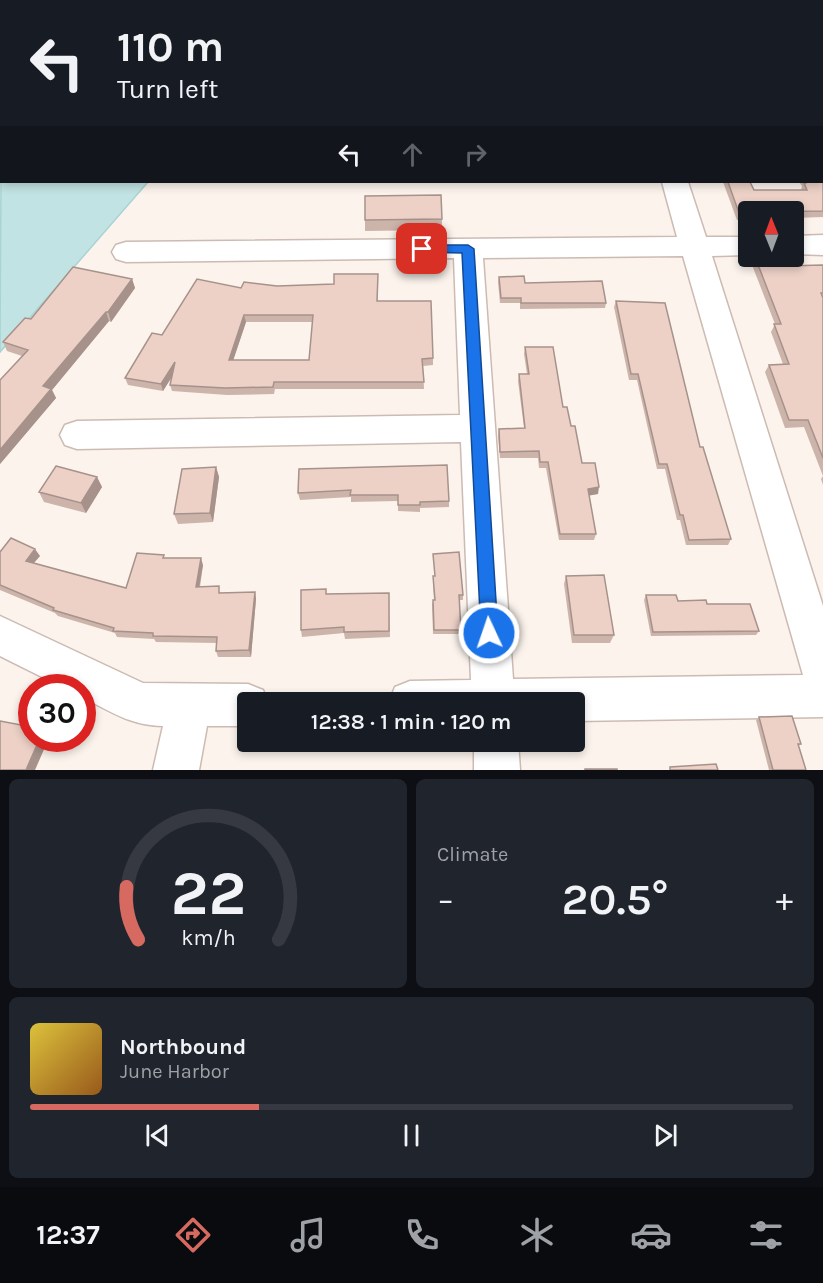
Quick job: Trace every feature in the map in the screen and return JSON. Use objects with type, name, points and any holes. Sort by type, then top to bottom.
[{"type":"street","points":[[675,183],[823,672]]},
{"type":"street","points":[[804,245],[823,245]]},
{"type":"street","points":[[126,252],[738,246]]},
{"type":"street","points":[[468,249],[493,692]]},
{"type":"street","points":[[76,435],[478,428]]},
{"type":"street","points":[[0,635],[141,704],[237,705]]},
{"type":"street","points":[[585,710],[823,696]]},
{"type":"street","points":[[176,770],[189,705]]},
{"type":"street","points":[[496,752],[497,770]]},
{"type":"water","points":[[1,183],[147,183],[0,352]]},
{"type":"building","points":[[728,183],[750,183],[754,190],[807,190],[804,183],[823,183],[823,211],[804,211],[804,201],[738,201],[738,210]]},
{"type":"building","points":[[441,195],[442,219],[365,220],[365,196]]},
{"type":"building","points":[[823,265],[823,293],[821,293],[823,298],[823,458],[808,420],[789,420],[769,365],[789,364],[774,324],[781,324],[759,267]]},
{"type":"building","points":[[73,267],[132,279],[108,312],[43,386],[51,389],[0,450],[0,380],[28,350],[3,342],[25,318],[31,319]]},
{"type":"building","points":[[334,274],[378,274],[377,301],[431,301],[433,358],[422,359],[424,382],[274,382],[273,387],[225,388],[170,385],[175,362],[161,384],[125,378],[152,333],[162,335],[197,279],[241,288],[244,282],[277,286],[334,284]],"holes":[[[244,315],[313,315],[309,360],[229,360]]]},
{"type":"building","points":[[524,276],[525,283],[602,281],[606,303],[521,303],[521,298],[501,298],[499,277]]},
{"type":"building","points":[[616,301],[665,303],[700,447],[703,447],[731,539],[689,540],[667,464],[659,464],[638,374],[631,374]]},
{"type":"building","points":[[525,347],[553,347],[563,407],[567,407],[571,426],[575,426],[582,463],[595,463],[599,487],[588,489],[596,534],[560,534],[548,462],[540,462],[539,451],[500,452],[499,429],[525,428],[519,374],[529,374]]},
{"type":"building","points":[[447,465],[449,501],[398,505],[398,495],[350,495],[351,490],[298,493],[299,469]]},
{"type":"building","points":[[56,466],[97,477],[81,503],[39,492]]},
{"type":"building","points":[[216,467],[210,513],[174,514],[182,469]]},
{"type":"building","points":[[11,538],[35,549],[26,561],[126,588],[137,553],[164,555],[163,558],[201,558],[196,587],[219,586],[219,593],[255,592],[249,650],[216,651],[217,637],[153,636],[153,633],[113,631],[114,628],[53,610],[54,608],[0,585],[0,552]]},
{"type":"building","points":[[459,552],[463,595],[459,595],[461,630],[434,630],[433,554]]},
{"type":"building","points":[[604,575],[614,635],[574,635],[566,576]]},
{"type":"building","points":[[326,589],[326,594],[389,593],[389,631],[344,632],[344,627],[301,630],[301,590]]},
{"type":"building","points":[[646,595],[676,595],[678,601],[706,600],[707,604],[750,604],[759,631],[653,632]]},
{"type":"building","points":[[792,716],[806,770],[773,770],[759,717]]},
{"type":"building","points":[[0,721],[18,724],[18,752],[34,752],[26,770],[0,770]]},
{"type":"building","points":[[716,764],[718,770],[670,770],[670,767]]},
{"type":"building","points":[[617,769],[617,770],[585,770]]},
{"type":"route","points":[[422,249],[468,249],[489,633]]}]
